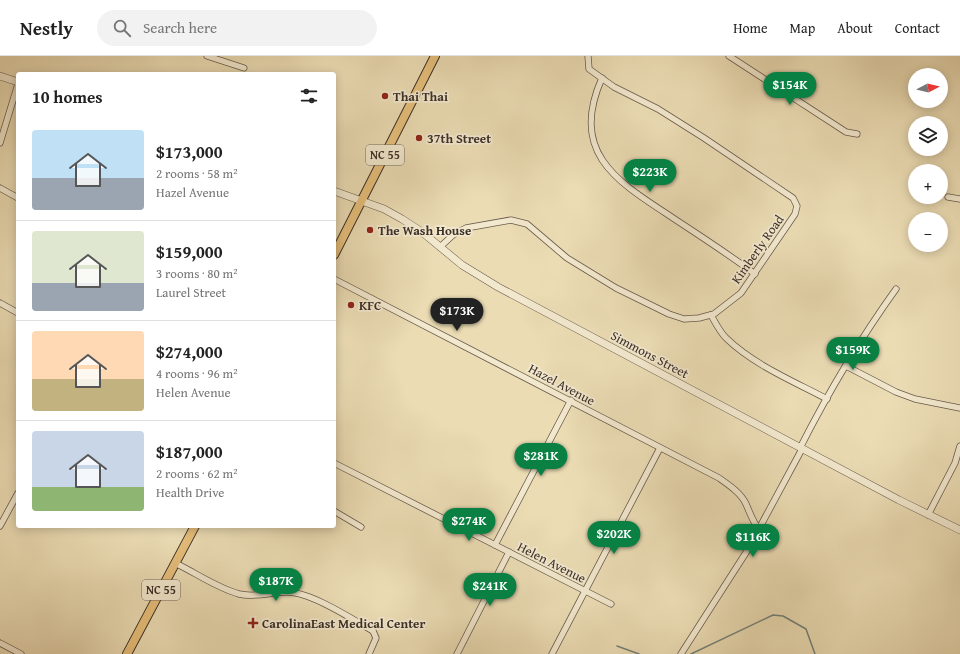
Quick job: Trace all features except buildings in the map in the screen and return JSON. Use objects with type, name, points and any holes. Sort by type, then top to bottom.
[{"type":"main road","name":"NC 55","points":[[336,251],[435,56]]},
{"type":"main road","name":"NC 55","points":[[127,654],[194,528]]},
{"type":"street","points":[[207,56],[244,68]]},
{"type":"street","points":[[588,56],[589,68],[602,78],[592,116],[594,143],[609,170],[622,184],[710,242],[755,274]]},
{"type":"street","points":[[729,56],[846,132],[857,134]]},
{"type":"street","points":[[0,76],[16,82]]},
{"type":"street","name":"Kimberly Road","points":[[440,247],[453,235],[466,228],[511,220],[527,224],[582,268],[616,288],[668,314],[684,319],[699,318],[711,315],[728,305],[741,293],[795,214],[797,206],[794,198],[658,109],[602,78]]},
{"type":"street","points":[[0,143],[16,90]]},
{"type":"street","points":[[0,188],[16,197]]},
{"type":"street","name":"Simmons Street","points":[[336,192],[362,201],[402,219],[462,265],[486,281],[928,515],[960,530]]},
{"type":"street","points":[[948,197],[960,199]]},
{"type":"street","name":"Hazel Avenue","points":[[336,280],[571,400],[597,416],[719,478],[732,487],[745,502],[754,524],[759,530]]},
{"type":"street","points":[[681,654],[759,530],[827,399],[875,318],[896,289]]},
{"type":"street","points":[[0,303],[16,312]]},
{"type":"street","points":[[711,315],[725,337],[735,346],[758,362],[827,399]]},
{"type":"street","points":[[846,366],[896,392],[915,399],[960,408]]},
{"type":"street","points":[[495,546],[571,400]]},
{"type":"street","points":[[928,515],[955,463],[960,446]]},
{"type":"street","points":[[552,654],[660,448]]},
{"type":"street","name":"Helen Avenue","points":[[336,464],[611,604]]},
{"type":"street","points":[[0,526],[16,497]]},
{"type":"street","points":[[336,513],[361,527]]},
{"type":"street","points":[[457,654],[509,552]]},
{"type":"street","points":[[175,563],[239,594],[254,596],[287,592],[296,593],[315,600],[373,631],[376,638],[369,654]]},
{"type":"street","points":[[0,643],[21,654]]},
{"type":"waterway","points":[[691,654],[773,615],[783,616],[806,629],[815,654]]},
{"type":"waterway","points":[[617,646],[639,654]]},
{"type":"place","name":"Thai Thai","points":[[385,96]]},
{"type":"place","name":"37th Street","points":[[419,138]]},
{"type":"place","name":"The Wash House","points":[[370,230]]},
{"type":"place","name":"KFC","points":[[351,305]]},
{"type":"place","name":"CarolinaEast Medical Center","points":[[253,623]]}]
